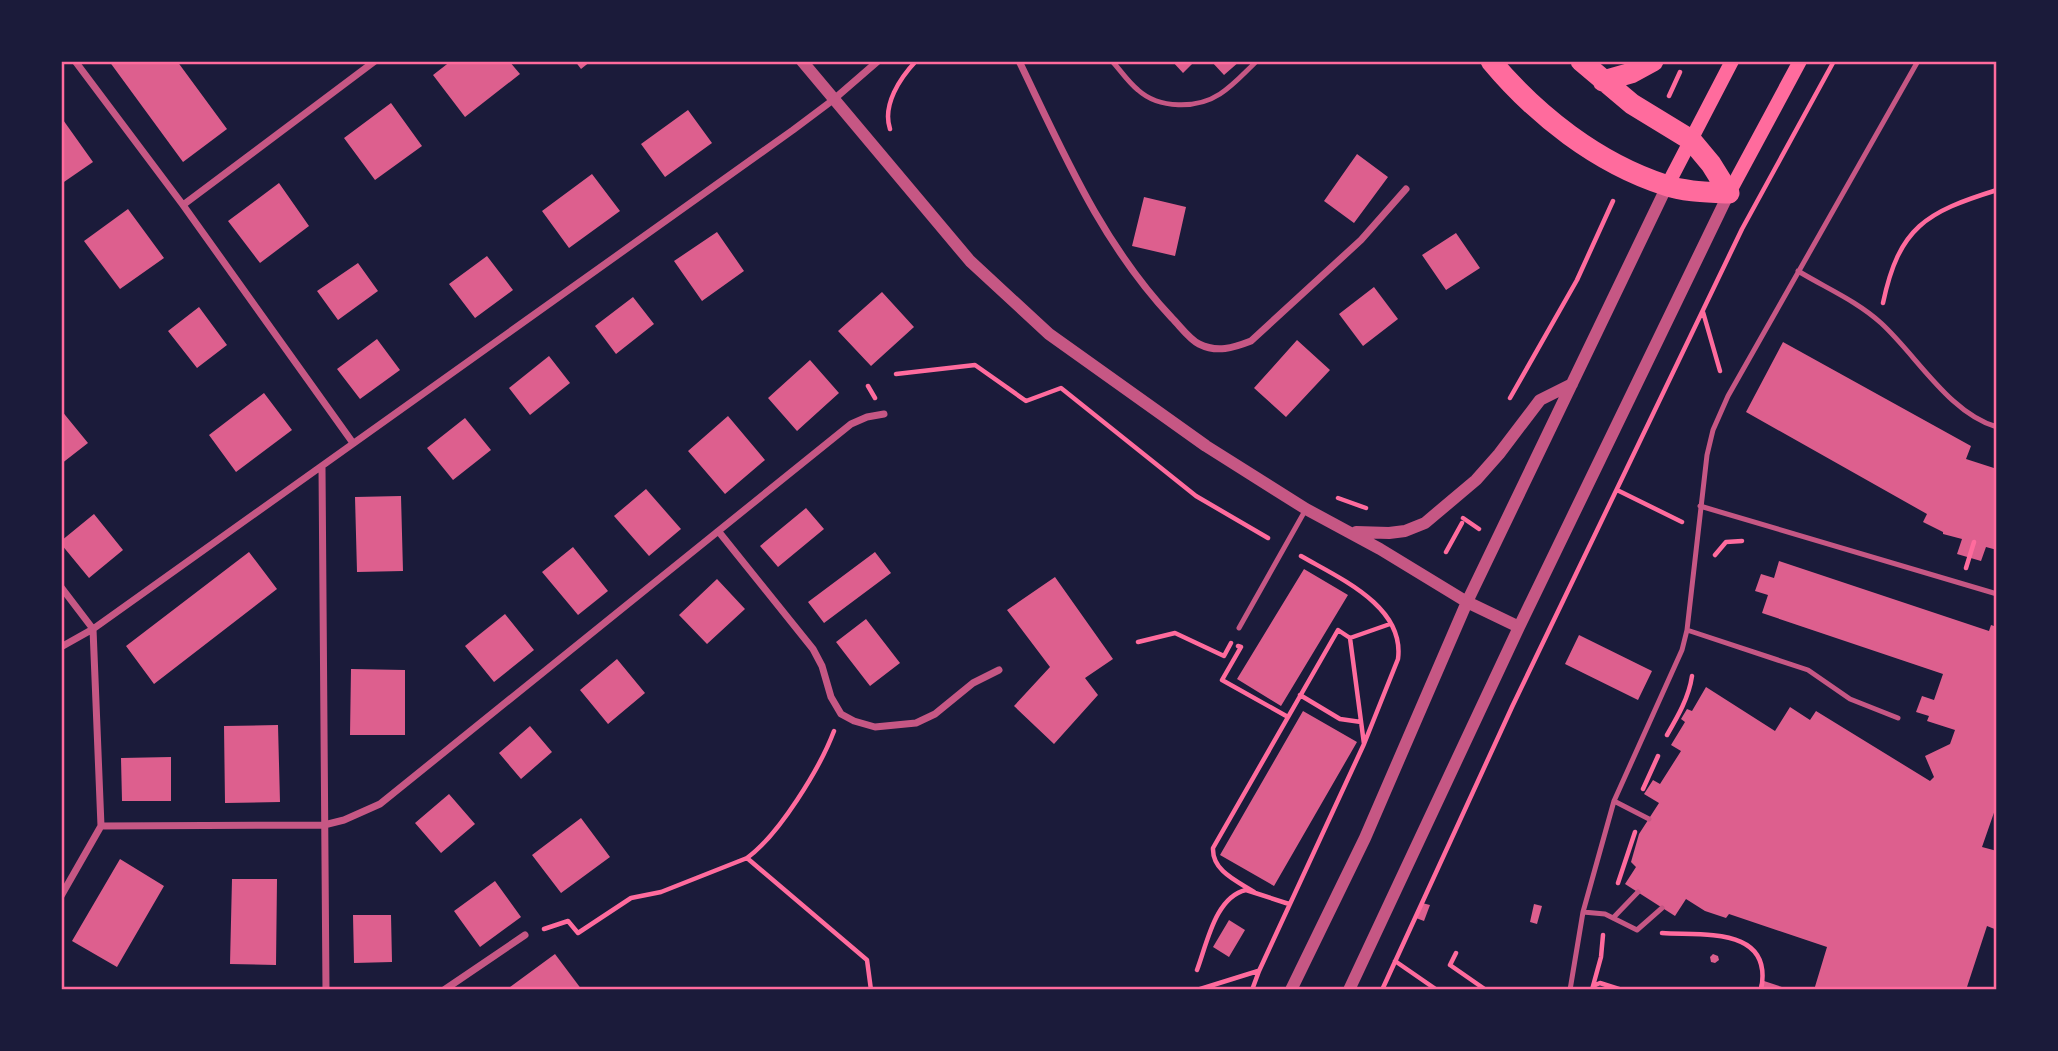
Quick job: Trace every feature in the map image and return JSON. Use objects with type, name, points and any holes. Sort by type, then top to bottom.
[{"type":"highway","points":[[1491,61],[1528,101],[1592,151],[1629,172],[1667,186],[1729,193]]},
{"type":"highway","points":[[1581,61],[1632,104],[1690,140],[1711,164],[1729,193]]},
{"type":"highway","points":[[1604,81],[1631,73],[1653,61]]},
{"type":"main road","points":[[1667,186],[1732,61]]},
{"type":"main road","points":[[1729,193],[1800,61]]},
{"type":"street","points":[[75,61],[183,205],[353,443]]},
{"type":"street","points":[[183,205],[376,61]]},
{"type":"street","points":[[802,61],[970,261],[1049,334],[1206,446],[1306,509],[1467,602],[1519,627]]},
{"type":"street","points":[[61,647],[93,629],[322,467],[833,100],[878,61]]},
{"type":"street","points":[[1019,61],[1083,193],[1121,256],[1162,307],[1196,343],[1228,350],[1251,341],[1361,240],[1406,189]]},
{"type":"street","points":[[1291,990],[1365,838],[1467,602],[1667,186]]},
{"type":"street","points":[[1349,990],[1519,627],[1729,193]]},
{"type":"street","points":[[1348,531],[1389,533],[1405,531],[1425,523],[1476,480],[1540,400],[1572,384]]},
{"type":"street","points":[[101,826],[324,825],[344,821],[362,813],[397,793],[851,424],[884,414]]},
{"type":"street","points":[[322,467],[326,990]]},
{"type":"street","points":[[719,532],[813,649],[822,666],[831,697],[841,714],[854,721],[875,727],[916,723],[935,714],[973,684],[999,670]]},
{"type":"street","points":[[61,587],[93,629],[101,826],[61,896]]},
{"type":"street","points":[[444,990],[525,935]]},
{"type":"lane","points":[[1112,61],[1138,90],[1159,101],[1179,105],[1212,99],[1223,93],[1257,61]]},
{"type":"lane","points":[[1570,990],[1583,912],[1614,801],[1642,734],[1674,669],[1687,629],[1700,506],[1713,430],[1728,396],[1918,61]]},
{"type":"lane","points":[[1798,271],[1880,321],[1956,405],[1982,423],[1997,427]]},
{"type":"lane","points":[[1700,506],[1997,594]]},
{"type":"lane","points":[[1240,628],[1306,509]]},
{"type":"lane","points":[[1687,629],[1808,670],[1850,699],[1898,718]]},
{"type":"lane","points":[[1614,801],[1649,819]]},
{"type":"lane","points":[[1613,918],[1638,892]]},
{"type":"lane","points":[[1583,912],[1605,914],[1637,930],[1662,908]]},
{"type":"path","points":[[895,138],[887,114],[889,105],[903,77],[916,61]]},
{"type":"path","points":[[1381,990],[1512,707],[1742,229],[1834,61]]},
{"type":"path","points":[[1666,101],[1681,68]]},
{"type":"path","points":[[1880,321],[1892,271],[1907,238],[1916,227],[1952,206],[1997,190]]},
{"type":"path","points":[[1508,402],[1577,280],[1613,201]]},
{"type":"path","points":[[1702,312],[1728,396]]},
{"type":"path","points":[[896,374],[975,365],[1026,401],[1061,388],[1196,496],[1372,600],[1390,624],[1397,641],[1398,659],[1364,744],[1252,990]]},
{"type":"path","points":[[1617,490],[1698,529]]},
{"type":"path","points":[[1337,498],[1363,508],[1374,509]]},
{"type":"path","points":[[1446,552],[1464,519]]},
{"type":"path","points":[[1712,561],[1726,542],[1748,542]]},
{"type":"path","points":[[1966,568],[1974,542]]},
{"type":"path","points":[[1953,564],[1976,571]]},
{"type":"path","points":[[1350,638],[1390,624]]},
{"type":"path","points":[[1254,892],[1220,868],[1213,856],[1213,848],[1338,630],[1350,638],[1364,744]]},
{"type":"path","points":[[1138,642],[1175,633],[1224,656],[1231,642],[1241,648],[1222,680],[1288,717]]},
{"type":"path","points":[[1664,740],[1681,711],[1691,686],[1693,669]]},
{"type":"path","points":[[1300,695],[1340,719],[1361,722]]},
{"type":"path","points":[[1681,711],[1689,716]]},
{"type":"path","points":[[525,935],[568,920],[578,933],[631,898],[661,892],[747,858],[776,830],[808,781],[830,743],[841,714]]},
{"type":"path","points":[[1593,988],[1601,957],[1605,914],[1637,828],[1640,793],[1650,777],[1659,753]]},
{"type":"path","points":[[747,858],[867,960],[871,990]]},
{"type":"path","points":[[1197,970],[1223,904],[1237,892],[1254,892],[1289,904]]},
{"type":"path","points":[[1637,930],[1664,934],[1717,935],[1738,940],[1753,949],[1761,960],[1761,990]]},
{"type":"path","points":[[1456,953],[1450,965],[1486,990]]},
{"type":"path","points":[[1395,961],[1437,990]]},
{"type":"path","points":[[1197,990],[1259,971]]},
{"type":"path","points":[[1593,988],[1600,983],[1622,990]]},
{"type":"building","points":[[109,61],[177,61],[227,129],[183,162]]},
{"type":"building","points":[[451,61],[509,61],[520,74],[465,117],[433,75]]},
{"type":"building","points":[[575,61],[591,61],[581,69]]},
{"type":"building","points":[[1172,61],[1195,61],[1183,73]]},
{"type":"building","points":[[1211,61],[1240,61],[1224,75]]},
{"type":"building","points":[[391,103],[422,146],[375,180],[344,138]]},
{"type":"building","points":[[688,110],[712,143],[665,177],[641,144]]},
{"type":"building","points":[[61,117],[93,162],[61,184]]},
{"type":"building","points":[[1357,154],[1388,177],[1354,223],[1324,201]]},
{"type":"building","points":[[592,174],[620,211],[569,248],[542,211]]},
{"type":"building","points":[[279,183],[309,226],[260,263],[228,221]]},
{"type":"building","points":[[1144,197],[1186,207],[1175,256],[1132,246]]},
{"type":"building","points":[[128,209],[164,258],[120,289],[84,241]]},
{"type":"building","points":[[717,232],[744,271],[702,301],[674,261]]},
{"type":"building","points":[[1456,233],[1480,268],[1446,290],[1422,255]]},
{"type":"building","points":[[487,256],[513,290],[475,318],[449,284]]},
{"type":"building","points":[[358,263],[378,291],[338,320],[317,291]]},
{"type":"building","points":[[1374,287],[1398,319],[1363,346],[1339,314]]},
{"type":"building","points":[[882,292],[914,327],[871,366],[838,331]]},
{"type":"building","points":[[633,297],[654,324],[616,354],[595,326]]},
{"type":"building","points":[[199,307],[227,345],[197,368],[168,331]]},
{"type":"building","points":[[377,339],[400,370],[360,399],[337,369]]},
{"type":"building","points":[[1297,340],[1330,370],[1286,417],[1254,388]]},
{"type":"building","points":[[1783,342],[1971,446],[1966,459],[1997,469],[1997,550],[1986,547],[1981,561],[1957,554],[1962,539],[1943,534],[1923,522],[1927,514],[1746,412]]},
{"type":"building","points":[[549,356],[570,383],[530,415],[509,388]]},
{"type":"building","points":[[810,360],[839,393],[797,431],[768,398]]},
{"type":"building","points":[[264,393],[292,430],[236,472],[209,435]]},
{"type":"building","points":[[61,410],[88,443],[61,464]]},
{"type":"building","points":[[728,416],[765,460],[725,494],[688,451]]},
{"type":"building","points":[[465,418],[491,450],[453,480],[427,448]]},
{"type":"building","points":[[646,489],[681,529],[649,556],[614,516]]},
{"type":"building","points":[[401,496],[403,571],[357,572],[355,497]]},
{"type":"building","points":[[806,508],[824,529],[778,567],[760,546]]},
{"type":"building","points":[[94,514],[123,550],[89,578],[61,541]]},
{"type":"building","points":[[573,547],[608,591],[578,615],[542,572]]},
{"type":"building","points":[[249,552],[277,589],[154,684],[126,646]]},
{"type":"building","points":[[875,552],[891,573],[824,623],[808,602]]},
{"type":"building","points":[[1779,561],[1989,631],[1991,625],[1997,627],[1997,804],[1982,847],[1997,851],[1997,930],[1987,926],[1966,990],[1814,990],[1827,947],[1729,914],[1726,918],[1705,911],[1686,899],[1675,916],[1625,884],[1636,867],[1631,862],[1639,834],[1659,803],[1644,794],[1653,780],[1660,784],[1681,751],[1671,745],[1685,722],[1681,719],[1687,709],[1692,711],[1706,687],[1775,731],[1790,707],[1810,720],[1816,711],[1930,781],[1934,777],[1925,756],[1950,744],[1955,730],[1927,721],[1929,716],[1916,712],[1922,696],[1934,700],[1943,674],[1762,613],[1768,595],[1755,591],[1761,574],[1774,578]]},
{"type":"building","points":[[1304,569],[1348,595],[1281,706],[1237,679]]},
{"type":"building","points":[[1055,577],[1113,659],[1085,678],[1098,695],[1054,744],[1014,706],[1050,667],[1007,610]]},
{"type":"building","points":[[717,579],[745,609],[707,644],[679,615]]},
{"type":"building","points":[[505,614],[534,650],[494,682],[465,646]]},
{"type":"building","points":[[866,619],[900,663],[870,686],[836,642]]},
{"type":"building","points":[[1579,635],[1652,671],[1638,700],[1565,664]]},
{"type":"building","points":[[617,659],[645,693],[608,724],[580,690]]},
{"type":"building","points":[[351,669],[405,670],[405,735],[350,735]]},
{"type":"building","points":[[1303,711],[1357,742],[1274,886],[1220,855]]},
{"type":"building","points":[[278,725],[280,802],[225,803],[224,726]]},
{"type":"building","points":[[530,726],[552,752],[521,779],[499,753]]},
{"type":"building","points":[[171,757],[171,801],[122,801],[121,758]]},
{"type":"building","points":[[449,794],[475,824],[441,853],[415,823]]},
{"type":"building","points":[[581,818],[610,857],[561,893],[532,855]]},
{"type":"building","points":[[120,859],[164,886],[117,967],[72,941]]},
{"type":"building","points":[[232,879],[277,879],[276,965],[230,964]]},
{"type":"building","points":[[495,881],[521,917],[480,947],[454,911]]},
{"type":"building","points":[[1422,903],[1430,905],[1424,921],[1416,918]]},
{"type":"building","points":[[1534,904],[1542,906],[1537,924],[1530,922]]},
{"type":"building","points":[[353,915],[391,915],[392,962],[354,963]]},
{"type":"building","points":[[1229,920],[1245,930],[1229,957],[1213,947]]},
{"type":"building","points":[[555,954],[582,990],[506,990]]},
{"type":"building","points":[[1713,954],[1718,956],[1719,960],[1715,963],[1711,962],[1710,957]]},
{"type":"building","points":[[1761,980],[1788,989],[1788,990],[1758,990]]}]
